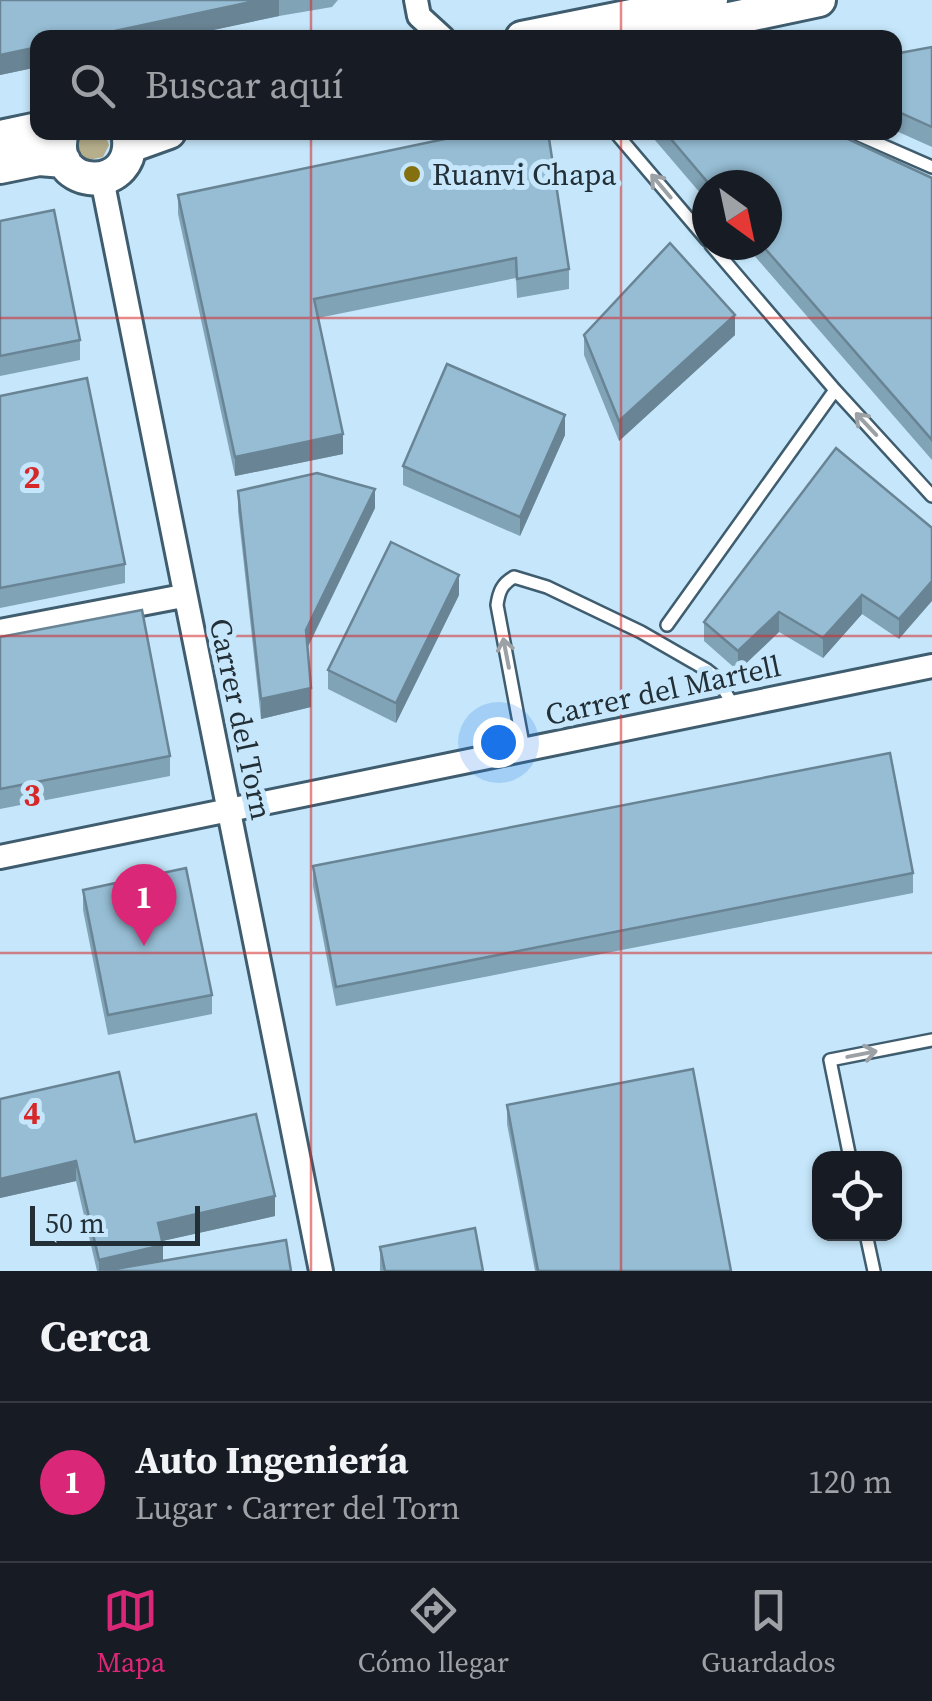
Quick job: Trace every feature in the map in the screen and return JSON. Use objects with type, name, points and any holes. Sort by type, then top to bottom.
[{"type":"main road","points":[[594,30],[819,0]]},
{"type":"main road","points":[[671,30],[728,15]]},
{"type":"main road","points":[[0,136],[30,130]]},
{"type":"main road","points":[[0,167],[39,159],[63,147],[70,170],[80,176],[102,179],[116,173],[126,161],[129,140]]},
{"type":"street","points":[[417,8],[436,30]]},
{"type":"street","name":"Carrer del Torn","points":[[102,179],[321,1271]]},
{"type":"street","points":[[0,631],[184,596]]},
{"type":"street","name":"Carrer del Martell","points":[[0,857],[932,666]]},
{"type":"lane","points":[[622,140],[692,222]]},
{"type":"lane","points":[[870,140],[932,167]]},
{"type":"lane","points":[[724,260],[932,496]]},
{"type":"lane","points":[[667,625],[835,390]]},
{"type":"lane","points":[[524,749],[497,605],[504,583],[514,576],[547,587],[640,632],[707,670],[717,678],[733,705]]},
{"type":"lane","points":[[849,1151],[830,1060],[932,1040]]},
{"type":"lane","points":[[868,1241],[874,1271]]},
{"type":"shaded area","points":[[78,140],[107,140],[109,145],[103,157],[89,160],[76,144]]},
{"type":"building","points":[[0,0],[260,0],[119,30],[30,30],[30,49],[0,55]]},
{"type":"building","points":[[932,47],[932,127],[902,114],[902,53]]},
{"type":"building","points":[[440,140],[549,140],[569,269],[517,279],[516,258],[314,299],[343,434],[235,457],[178,195]]},
{"type":"building","points":[[672,140],[850,140],[932,178],[932,440],[775,260],[782,260],[782,170],[697,170]]},
{"type":"building","points":[[54,210],[80,340],[0,356],[0,221]]},
{"type":"building","points":[[670,243],[735,315],[619,421],[584,335]]},
{"type":"building","points":[[447,364],[565,415],[520,517],[403,466]]},
{"type":"building","points":[[87,378],[125,564],[0,588],[0,396]]},
{"type":"building","points":[[836,448],[932,528],[932,581],[899,619],[862,595],[823,638],[779,612],[738,651],[704,622]]},
{"type":"building","points":[[317,473],[375,489],[306,630],[311,688],[261,699],[238,491]]},
{"type":"building","points":[[391,542],[459,575],[396,703],[328,670]]},
{"type":"building","points":[[142,610],[170,756],[0,789],[0,637]]},
{"type":"building","points":[[890,753],[913,873],[336,987],[313,866]]},
{"type":"building","points":[[186,868],[212,995],[108,1015],[83,890]]},
{"type":"building","points":[[693,1069],[731,1271],[538,1271],[507,1105]]},
{"type":"building","points":[[119,1072],[135,1142],[256,1114],[275,1196],[158,1223],[163,1245],[99,1260],[76,1161],[0,1179],[0,1099]]},
{"type":"building","points":[[475,1228],[483,1271],[385,1271],[380,1247]]},
{"type":"building","points":[[286,1240],[291,1271],[103,1271]]},
{"type":"place","name":"Ruanvi Chapa","points":[[412,174]]},
{"type":"place","name":"Auto Ingeniería","points":[[144,946]]}]
